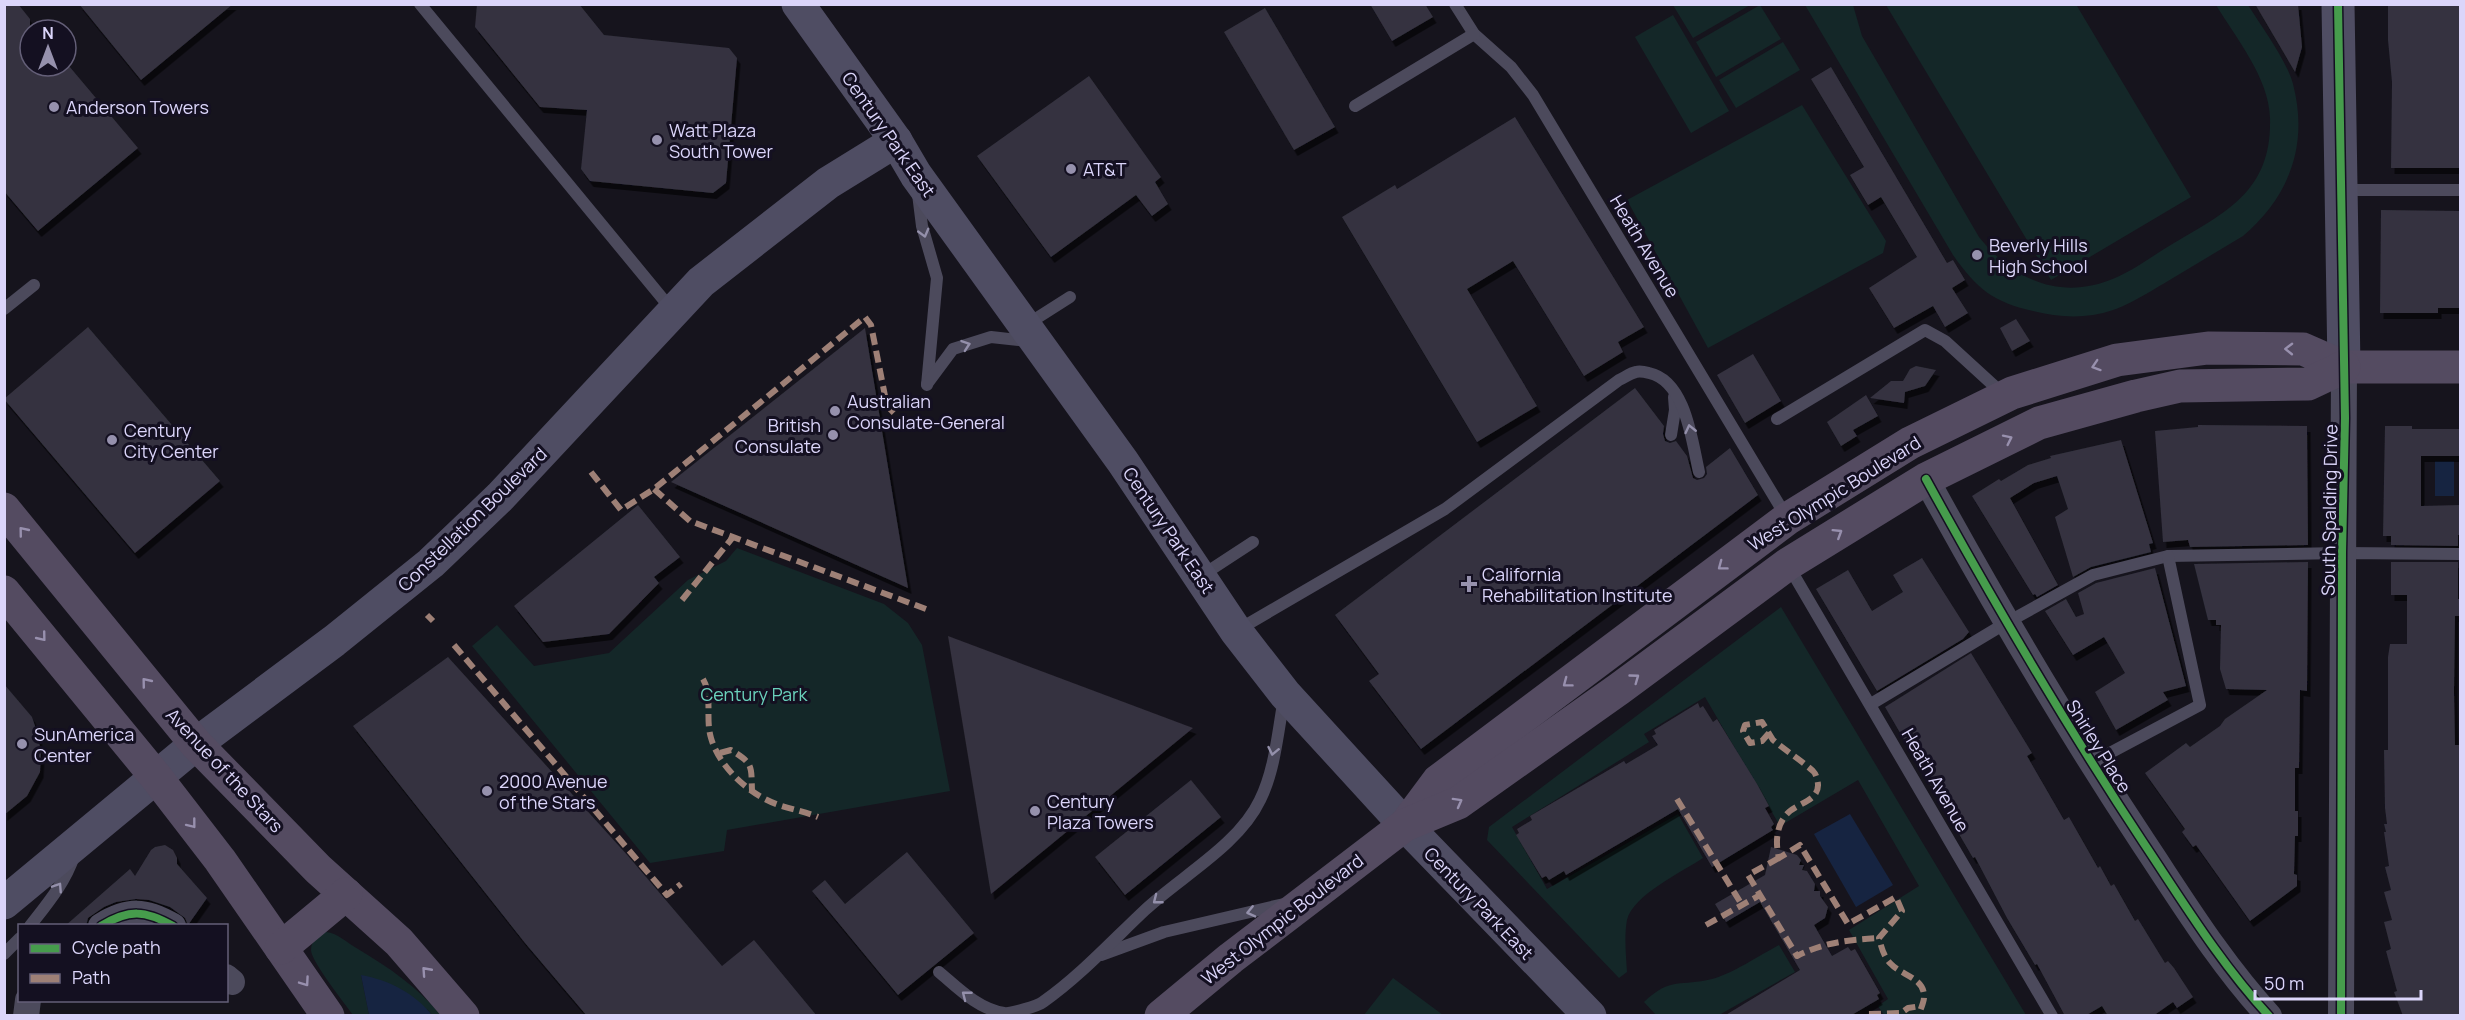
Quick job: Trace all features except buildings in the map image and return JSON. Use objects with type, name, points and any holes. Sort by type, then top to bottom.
[{"type":"main road","name":"Century Park East","points":[[798,4],[896,141],[916,175],[1032,333],[1145,494],[1236,631],[1285,694],[1405,825],[1590,1016]]},
{"type":"main road","name":"South Spalding Drive","points":[[2338,4],[2344,366]]},
{"type":"main road","name":"Constellation Boulevard","points":[[4,903],[196,744],[334,641],[431,563],[500,497],[701,282],[828,183],[896,141]]},
{"type":"main road","name":"West Olympic Boulevard","points":[[1405,825],[1438,781],[1787,519],[1910,443],[2006,396],[2117,360],[2208,348],[2302,350],[2344,366],[2460,367]]},
{"type":"main road","name":"West Olympic Boulevard","points":[[1161,1016],[1405,825],[1458,803],[1633,679],[1788,564],[1926,478],[2039,423],[2136,396],[2180,387],[2308,384],[2344,366]]},
{"type":"main road","name":"Avenue of the Stars","points":[[4,508],[196,744],[310,861],[411,955],[464,1016]]},
{"type":"main road","points":[[4,592],[156,777],[220,860],[328,1016]]},
{"type":"main road","points":[[281,948],[346,894]]},
{"type":"street","name":"South Spalding Drive","points":[[2341,1016],[2344,366]]},
{"type":"street","name":"Shirley Place","points":[[1926,478],[2006,623],[2091,763],[2238,982],[2269,1016]]},
{"type":"street","points":[[104,924],[117,916],[136,912],[154,915],[170,924]]},
{"type":"lane","points":[[420,4],[673,311]]},
{"type":"lane","name":"Heath Avenue","points":[[1455,4],[1474,34],[1511,67],[1533,95],[1787,519]]},
{"type":"lane","points":[[1355,106],[1474,34]]},
{"type":"lane","points":[[916,175],[922,226],[937,278],[927,385],[953,350],[992,337],[1032,333],[1070,297]]},
{"type":"lane","points":[[2341,190],[2460,190]]},
{"type":"lane","points":[[4,309],[34,285]]},
{"type":"lane","points":[[1777,419],[1925,330],[1944,341],[2006,396]]},
{"type":"lane","points":[[1236,631],[1445,508],[1619,380],[1637,371],[1653,374],[1673,389],[1686,415],[1699,472]]},
{"type":"lane","points":[[1671,435],[1675,410],[1673,389]]},
{"type":"lane","points":[[1200,576],[1253,542]]},
{"type":"lane","points":[[1871,704],[2006,623],[2093,576],[2168,556],[2342,553],[2460,554]]},
{"type":"lane","points":[[2091,763],[2200,705],[2168,556]]},
{"type":"lane","name":"Heath Avenue","points":[[1788,564],[2052,1016]]},
{"type":"lane","points":[[939,972],[971,1000],[1005,1013],[1041,1004],[1095,958],[1147,908],[1216,853],[1245,823],[1260,801],[1269,772],[1285,694]]},
{"type":"lane","points":[[31,924],[65,876],[78,843]]},
{"type":"lane","points":[[1095,958],[1164,932],[1308,899]]},
{"type":"lane","points":[[4,954],[18,940]]},
{"type":"green space","points":[[1673,5],[1750,5],[1693,38]]},
{"type":"green space","points":[[1760,5],[1781,39],[1716,77],[1696,42]]},
{"type":"green space","points":[[1805,5],[1853,5],[1862,36],[1979,237],[2008,265],[2040,283],[2058,287],[2076,287],[2095,285],[2115,278],[2212,220],[2243,196],[2255,181],[2269,143],[2268,103],[2258,73],[2216,5],[2248,5],[2280,54],[2290,75],[2297,106],[2298,128],[2291,168],[2272,204],[2243,236],[2132,302],[2103,313],[2078,316],[2048,314],[2007,303],[1978,285],[1953,255]]},
{"type":"green space","points":[[1886,5],[2079,5],[2077,6],[2191,197],[2051,280]]},
{"type":"green space","points":[[1673,15],[1729,111],[1691,133],[1635,37]]},
{"type":"green space","points":[[1783,42],[1800,70],[1736,108],[1719,80]]},
{"type":"green space","points":[[1802,105],[1886,241],[1883,253],[1708,348],[1627,200]]},
{"type":"green space","name":"Century Park","points":[[737,548],[884,604],[908,623],[922,645],[950,791],[727,830],[724,851],[650,863],[472,646],[497,625],[534,666],[609,653],[688,580],[726,561]]},
{"type":"green space","points":[[1781,607],[2026,1015],[1884,1015],[1878,1006],[1888,999],[1849,930],[1919,886],[1858,780],[1780,826],[1705,697],[1644,734],[1649,742],[1512,827],[1547,889],[1678,814],[1703,858],[1648,893],[1631,911],[1627,920],[1626,932],[1627,972],[1619,978],[1487,840],[1489,827]]},
{"type":"green space","points":[[326,932],[338,936],[392,971],[413,987],[441,1015],[432,1015],[428,1010],[361,975],[369,1015],[353,1015],[312,956],[311,947],[314,941]]},
{"type":"green space","points":[[1779,945],[1795,972],[1719,1015],[1656,1015],[1644,1002],[1669,985],[1712,979],[1728,973]]},
{"type":"green space","points":[[1393,978],[1443,1015],[1364,1015]]},
{"type":"water","points":[[2435,461],[2454,461],[2454,496],[2435,496]]},
{"type":"water","points":[[1850,814],[1893,885],[1856,907],[1814,834]]},
{"type":"water","points":[[361,975],[381,980],[409,994],[432,1015],[369,1015]]},
{"type":"marked path","points":[[591,472],[621,510],[654,489],[865,317],[871,325],[887,406],[895,414]]},
{"type":"marked path","points":[[654,489],[690,521],[926,609]]},
{"type":"marked path","points":[[682,600],[733,537]]},
{"type":"marked path","points":[[427,615],[433,621]]},
{"type":"marked path","points":[[454,645],[667,895],[681,884]]},
{"type":"marked path","points":[[703,679],[708,693],[711,738],[715,749],[730,771],[749,789],[771,802],[818,817]]},
{"type":"marked path","points":[[1769,733],[1762,741],[1750,743],[1743,731],[1745,725],[1762,722],[1773,740],[1814,772],[1818,786],[1814,796],[1790,811],[1782,821],[1777,839],[1779,858],[1800,845],[1848,924],[1896,897],[1902,911],[1879,938],[1883,952],[1895,968],[1921,985],[1924,997],[1919,1016]]},
{"type":"marked path","points":[[720,753],[731,750],[750,766],[752,791]]},
{"type":"marked path","points":[[1677,799],[1742,905]]},
{"type":"marked path","points":[[1779,858],[1748,875],[1797,956],[1837,942],[1879,938]]},
{"type":"marked path","points":[[1706,925],[1760,895]]},
{"type":"marked path","points":[[1869,1014],[1901,1013],[1908,1008],[1921,1006]]},
{"type":"cycle path","points":[[2338,4],[2345,418],[2342,553],[2341,1016]]},
{"type":"cycle path","points":[[1926,479],[2031,663],[2114,798],[2203,932],[2234,975],[2269,1016]]},
{"type":"cycle path","points":[[104,924],[129,914],[145,914],[169,924]]},
{"type":"place","name":"Anderson Towers","points":[[54,107]]},
{"type":"place","name":"Watt Plaza South Tower","points":[[657,140]]},
{"type":"place","name":"AT&T","points":[[1071,169]]},
{"type":"place","name":"Beverly Hills High School","points":[[1977,255]]},
{"type":"place","name":"Australian Consulate-General","points":[[835,411]]},
{"type":"place","name":"British Consulate","points":[[833,435]]},
{"type":"place","name":"Century City Center","points":[[112,440]]},
{"type":"place","name":"California Rehabilitation Institute","points":[[1469,584]]},
{"type":"place","name":"SunAmerica Center","points":[[22,744]]},
{"type":"place","name":"2000 Avenue of the Stars","points":[[487,791]]},
{"type":"place","name":"Century Plaza Towers","points":[[1035,811]]}]
